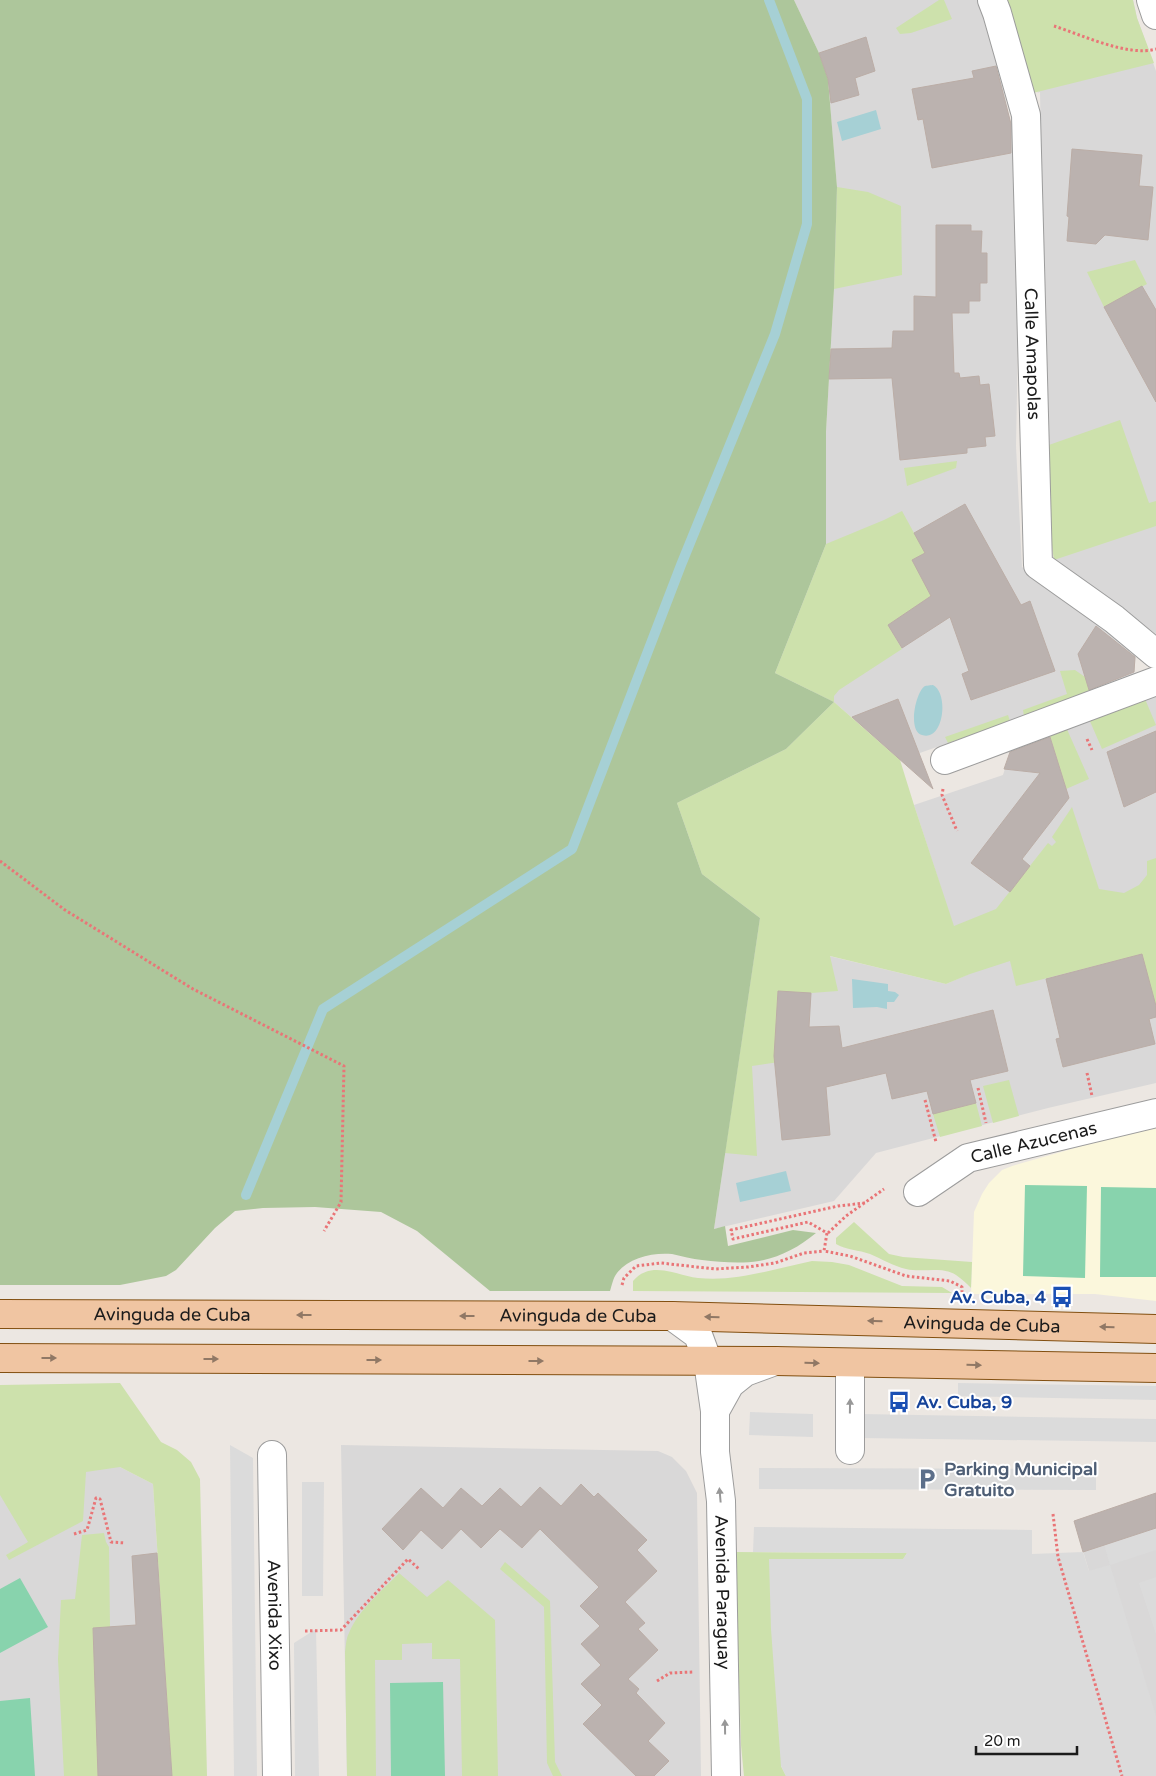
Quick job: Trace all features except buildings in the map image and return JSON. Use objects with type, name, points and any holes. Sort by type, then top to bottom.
[{"type":"main road","name":"Avinguda de Cuba","points":[[0,1314],[672,1316],[1156,1329]]},
{"type":"main road","points":[[0,1358],[774,1361],[1156,1368]]},
{"type":"street","name":"Calle Amapolas","points":[[992,0],[1002,28],[1026,115],[1038,566],[1114,619],[1156,654]]},
{"type":"street","points":[[1152,0],[1156,15]]},
{"type":"street","points":[[945,760],[1156,681]]},
{"type":"street","name":"Calle Azucenas","points":[[918,1192],[968,1158],[1156,1113]]},
{"type":"street","name":"Avenida Paraguay","points":[[672,1316],[698,1335],[708,1362],[715,1411],[715,1452],[721,1501],[726,1776]]},
{"type":"street","points":[[715,1411],[730,1384],[745,1372],[774,1361]]},
{"type":"street","points":[[850,1363],[850,1450]]},
{"type":"street","name":"Avenida Xixo","points":[[272,1455],[277,1776]]},
{"type":"path","points":[[1054,26],[1129,51],[1156,49]]},
{"type":"path","points":[[945,760],[942,795],[957,831]]},
{"type":"path","points":[[0,861],[65,910],[193,989],[344,1066],[341,1202],[324,1231]]},
{"type":"path","points":[[926,1100],[946,1174]]},
{"type":"path","points":[[824,1250],[828,1233],[846,1216],[884,1189]]},
{"type":"path","points":[[828,1233],[808,1222],[734,1239],[731,1230],[838,1206],[864,1203]]},
{"type":"path","points":[[620,1316],[621,1288],[624,1278],[636,1266],[661,1263],[715,1269],[748,1267],[775,1263],[804,1253],[824,1250],[850,1256],[906,1276],[950,1282],[962,1287],[962,1323]]},
{"type":"path","points":[[74,1534],[87,1530],[96,1498],[100,1499],[111,1542],[125,1543]]},
{"type":"path","points":[[1053,1514],[1058,1557],[1122,1776]]},
{"type":"path","points":[[275,1632],[341,1630],[408,1559],[419,1569]]},
{"type":"path","points":[[657,1681],[670,1673],[724,1672]]},
{"type":"shaded area","points":[[794,0],[980,0],[990,27],[1016,148],[1019,286],[1016,446],[1022,567],[1136,651],[1134,677],[900,760],[834,702],[811,691],[826,544],[826,432],[834,289],[837,187],[828,79],[819,53]]},
{"type":"shaded area","points":[[1133,0],[1137,18],[1156,71],[1156,634],[1054,560],[1048,518],[1040,92],[1037,93]]},
{"type":"shaded area","points":[[1156,695],[1156,1083],[1048,1108],[876,1153],[834,1201],[714,1229],[760,918],[829,956],[946,984],[969,974],[914,805],[1003,775],[1012,747]]},
{"type":"shaded area","points":[[1156,1127],[1156,1301],[1095,1294],[971,1294],[974,1212],[989,1183],[1002,1170],[1121,1135]]},
{"type":"shaded area","points":[[958,1383],[1156,1386],[1156,1400],[958,1396]]},
{"type":"shaded area","points":[[750,1412],[813,1414],[813,1437],[749,1435]]},
{"type":"shaded area","points":[[861,1414],[1156,1419],[1156,1442],[861,1438]]},
{"type":"shaded area","points":[[230,1445],[253,1458],[257,1776],[234,1776]]},
{"type":"shaded area","points":[[341,1445],[658,1451],[672,1457],[686,1471],[697,1493],[701,1776],[347,1776]]},
{"type":"shaded area","points":[[0,1453],[120,1467],[153,1484],[172,1776],[0,1776]]},
{"type":"shaded area","name":"Parking Municipal Gratuito","points":[[759,1468],[1096,1469],[1096,1490],[759,1489]]},
{"type":"shaded area","points":[[302,1482],[324,1482],[323,1596],[302,1596]]},
{"type":"shaded area","points":[[1156,1493],[1156,1776],[1074,1521]]},
{"type":"shaded area","points":[[754,1527],[1032,1530],[1032,1554],[1083,1552],[1089,1571],[1110,1565],[1156,1716],[1156,1776],[786,1776],[781,1766],[771,1629],[769,1559],[903,1559],[907,1553],[753,1552]]},
{"type":"shaded area","points":[[1156,1528],[1156,1550],[1110,1565],[1104,1544]]},
{"type":"shaded area","points":[[1156,1577],[1156,1634],[1139,1583]]},
{"type":"shaded area","points":[[316,1629],[319,1776],[295,1776],[294,1643]]},
{"type":"green space","points":[[0,0],[794,0],[819,53],[828,79],[837,187],[834,289],[826,432],[826,544],[775,673],[834,702],[786,749],[677,803],[702,874],[760,918],[714,1229],[725,1226],[728,1246],[793,1230],[816,1233],[803,1243],[775,1257],[752,1262],[709,1261],[672,1254],[649,1255],[634,1260],[622,1268],[614,1277],[610,1291],[490,1291],[417,1231],[381,1212],[315,1207],[263,1208],[235,1211],[215,1228],[176,1270],[166,1276],[120,1285],[0,1285]]},
{"type":"green space","points":[[939,0],[944,0],[952,19],[911,33],[900,34],[896,28]]},
{"type":"green space","points":[[1004,0],[1133,0],[1137,18],[1154,63],[1033,93]]},
{"type":"green space","points":[[837,187],[868,192],[901,206],[902,275],[834,289]]},
{"type":"green space","points":[[1135,260],[1147,284],[1104,307],[1087,272]]},
{"type":"green space","points":[[1120,420],[1149,503],[1156,501],[1156,526],[1054,560],[1048,518],[1046,446]]},
{"type":"green space","points":[[957,461],[956,468],[907,486],[904,468]]},
{"type":"green space","points":[[902,511],[925,553],[912,560],[931,596],[888,625],[902,649],[839,690],[834,696],[834,702],[775,673],[826,544]]},
{"type":"green space","points":[[1075,670],[1085,677],[1090,693],[1024,716],[1023,710],[1067,694],[1060,671]]},
{"type":"green space","points":[[1145,699],[1156,725],[1102,749],[1089,719]]},
{"type":"green space","points":[[834,702],[900,760],[954,926],[996,909],[1048,843],[1052,846],[1056,842],[1052,837],[1072,807],[1099,889],[1124,893],[1139,885],[1147,875],[1147,861],[1156,858],[1156,1006],[1142,954],[1016,986],[1010,961],[946,984],[830,956],[838,991],[811,993],[778,991],[776,1025],[779,1062],[752,1066],[757,1156],[725,1153],[760,918],[702,874],[677,803],[786,749]]},
{"type":"green space","points":[[1008,715],[1010,721],[948,743],[945,737]]},
{"type":"green space","points":[[1066,727],[1089,779],[1066,789],[1049,733]]},
{"type":"green space","points":[[1009,1080],[1019,1116],[993,1123],[983,1086]]},
{"type":"green space","points":[[976,1103],[982,1126],[940,1137],[933,1114]]},
{"type":"green space","points":[[1025,1185],[1087,1186],[1085,1278],[1023,1276]]},
{"type":"green space","points":[[1101,1187],[1156,1188],[1156,1277],[1100,1277]]},
{"type":"green space","points":[[854,1222],[889,1254],[903,1257],[972,1262],[971,1288],[950,1272],[906,1269],[870,1254],[844,1248],[836,1244],[836,1238]]},
{"type":"green space","points":[[812,1261],[849,1265],[902,1286],[942,1287],[952,1293],[633,1291],[633,1281],[648,1271],[664,1270],[698,1278],[712,1279],[755,1274]]},
{"type":"green space","points":[[120,1383],[161,1442],[177,1450],[191,1462],[200,1479],[207,1776],[172,1776],[153,1484],[120,1467],[86,1472],[83,1521],[9,1560],[6,1555],[28,1542],[0,1495],[0,1385]]},
{"type":"green space","points":[[104,1533],[109,1547],[110,1627],[93,1628],[98,1776],[64,1776],[58,1659],[61,1600],[75,1599],[82,1535]]},
{"type":"green space","points":[[735,1552],[907,1553],[781,1766],[786,1776],[744,1776],[741,1745]]},
{"type":"green space","points":[[505,1562],[550,1601],[555,1762],[562,1776],[553,1776],[547,1763],[544,1607],[500,1569]]},
{"type":"green space","points":[[399,1573],[427,1597],[448,1580],[495,1620],[498,1776],[462,1776],[460,1659],[432,1659],[432,1643],[402,1644],[402,1660],[375,1660],[376,1776],[347,1776],[345,1652],[347,1637],[353,1624],[365,1608]]},
{"type":"green space","points":[[20,1578],[48,1627],[0,1653],[0,1589]]},
{"type":"green space","points":[[443,1682],[445,1776],[391,1776],[390,1683]]},
{"type":"green space","points":[[30,1698],[35,1776],[0,1776],[0,1701]]},
{"type":"water","points":[[876,110],[881,129],[842,141],[837,122]]},
{"type":"water","points":[[933,685],[941,697],[942,716],[935,731],[929,735],[922,735],[917,732],[915,726],[914,711],[922,689],[925,686]]},
{"type":"water","points":[[852,979],[888,984],[888,991],[899,995],[894,1002],[887,1002],[887,1009],[877,1007],[853,1008]]},
{"type":"water","points":[[786,1171],[791,1191],[740,1202],[736,1183]]},
{"type":"waterway","points":[[246,1195],[323,1009],[572,849],[681,565],[775,334],[807,224],[807,99],[769,0]]},
{"type":"place","name":"Av. Cuba, 4","points":[[1062,1297]]},
{"type":"place","name":"Av. Cuba, 9","points":[[899,1402]]},
{"type":"place","name":"Parking Municipal Gratuito","points":[[927,1479]]}]
